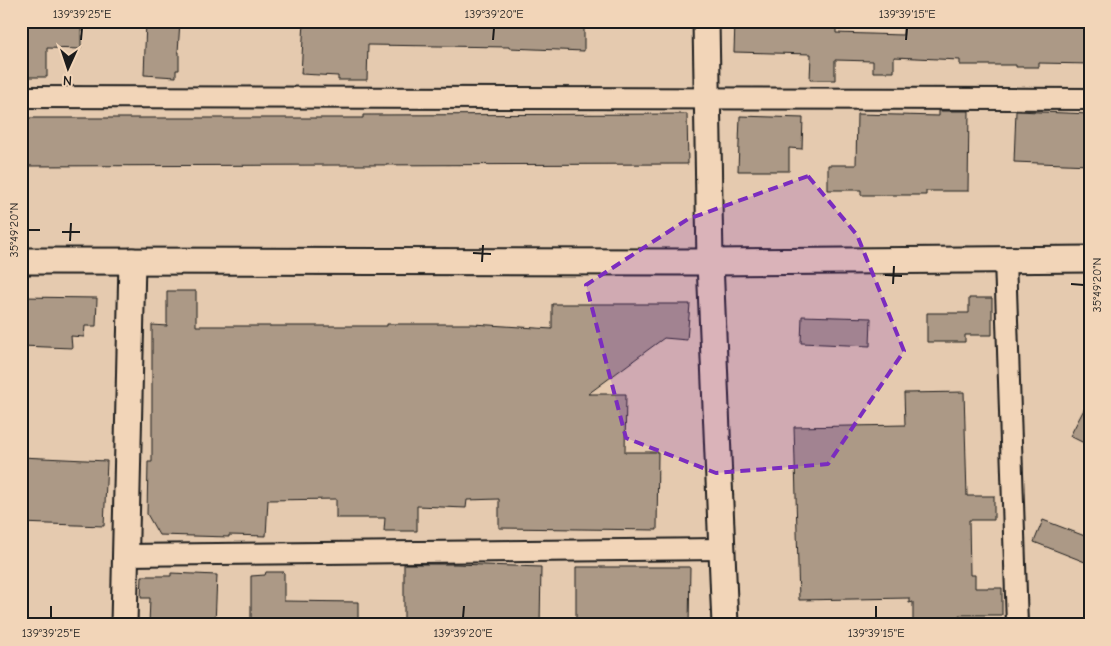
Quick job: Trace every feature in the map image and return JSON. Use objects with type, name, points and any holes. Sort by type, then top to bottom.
[{"type":"street","points":[[706,21],[710,262],[726,625]]},
{"type":"street","points":[[21,98],[1090,99]]},
{"type":"street","points":[[1005,259],[1017,625]]},
{"type":"street","points":[[21,261],[710,262],[1090,259]]},
{"type":"street","points":[[124,625],[132,261]]},
{"type":"street","points":[[125,555],[722,549]]},
{"type":"highlighted area","points":[[808,176],[857,235],[904,351],[828,464],[716,473],[626,438],[586,285],[688,219]]},
{"type":"building","points":[[21,21],[81,21],[81,49],[47,48],[47,77],[21,77]]},
{"type":"building","points":[[146,21],[180,21],[179,70],[176,70],[176,77],[144,75]]},
{"type":"building","points":[[304,21],[584,21],[584,51],[509,47],[368,45],[367,80],[338,80],[338,76],[301,74]]},
{"type":"building","points":[[735,21],[836,21],[836,33],[903,35],[904,21],[1090,21],[1090,64],[1039,63],[1039,67],[960,65],[960,60],[894,57],[894,72],[873,72],[873,61],[835,60],[835,80],[810,80],[811,54],[734,52]]},
{"type":"building","points":[[939,111],[969,111],[968,191],[926,191],[926,195],[861,195],[861,190],[828,190],[828,165],[856,165],[857,114],[939,116]]},
{"type":"building","points":[[1016,111],[1090,114],[1090,165],[1014,162]]},
{"type":"building","points":[[687,114],[688,164],[21,166],[21,118],[363,118],[363,115]]},
{"type":"building","points":[[740,116],[803,118],[802,149],[789,148],[789,171],[738,171]]},
{"type":"building","points":[[167,291],[196,291],[196,326],[473,324],[552,329],[552,304],[690,304],[687,340],[664,338],[588,394],[626,394],[625,452],[658,452],[657,530],[499,528],[499,499],[467,500],[466,508],[417,506],[417,531],[384,531],[385,518],[336,518],[336,499],[268,500],[266,536],[159,535],[147,514],[148,462],[152,462],[152,325],[167,326]]},
{"type":"building","points":[[21,297],[97,298],[96,326],[85,326],[84,337],[71,336],[72,348],[21,346]]},
{"type":"building","points":[[969,298],[992,298],[992,335],[965,335],[965,342],[927,342],[927,313],[969,313]]},
{"type":"building","points":[[802,316],[871,318],[870,346],[801,343]]},
{"type":"building","points":[[964,392],[967,496],[994,496],[994,520],[969,520],[970,575],[975,575],[975,588],[1002,588],[1002,615],[959,615],[959,625],[913,625],[913,602],[909,603],[909,598],[799,600],[794,427],[905,425],[904,393]]},
{"type":"building","points":[[1090,398],[1090,446],[1070,436]]},
{"type":"building","points":[[21,457],[107,461],[104,526],[21,523]]},
{"type":"building","points":[[1043,520],[1090,538],[1090,564],[1034,542]]},
{"type":"building","points":[[404,564],[541,567],[540,625],[404,625]]},
{"type":"building","points":[[576,567],[690,567],[689,625],[576,625]]},
{"type":"building","points":[[266,572],[284,572],[284,601],[358,602],[358,625],[251,625],[251,576],[265,575]]},
{"type":"building","points":[[171,573],[217,575],[215,625],[149,625],[150,598],[141,598],[142,576],[171,576]]}]
